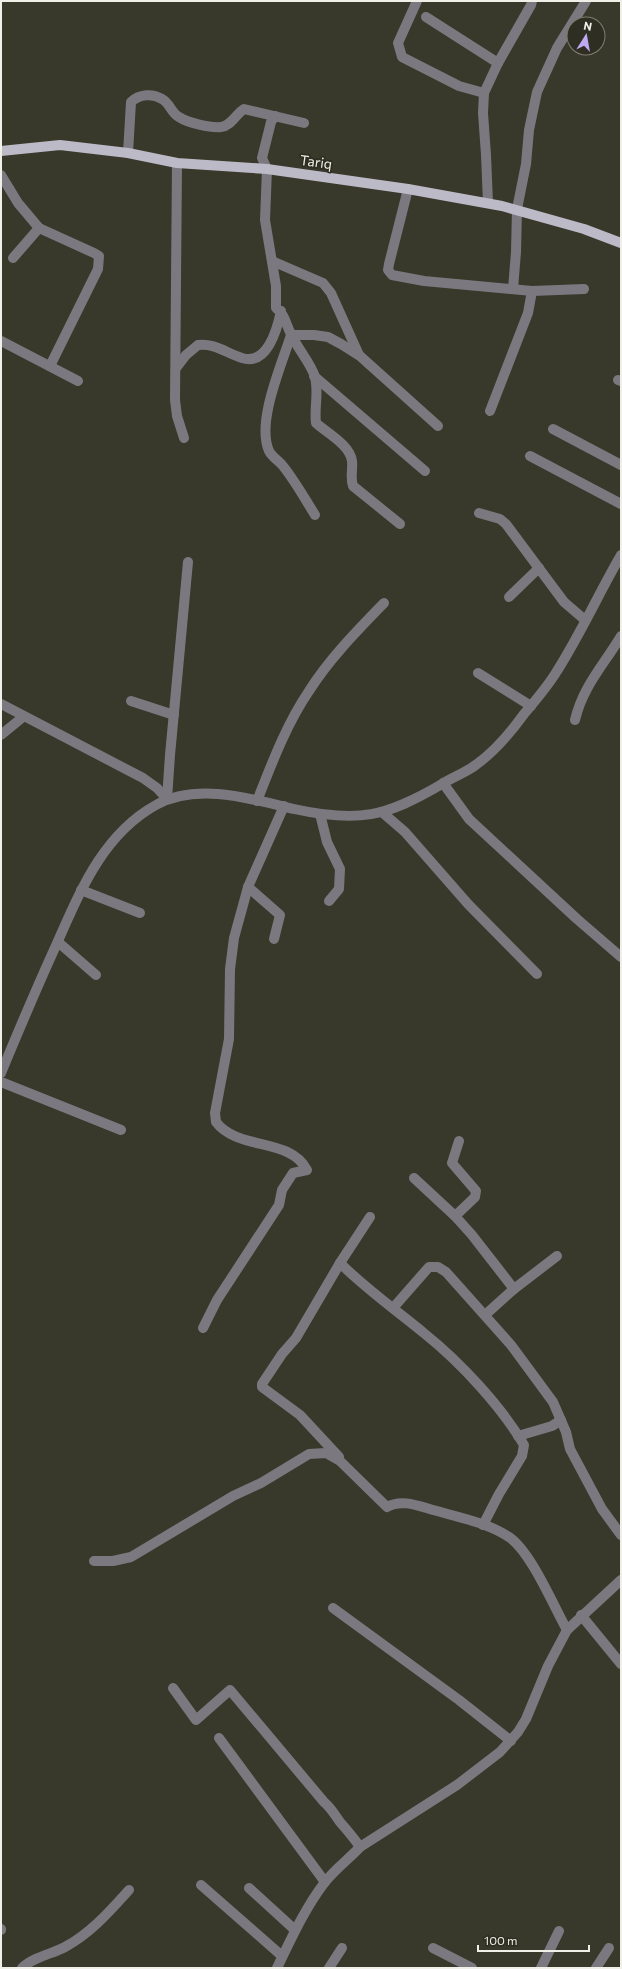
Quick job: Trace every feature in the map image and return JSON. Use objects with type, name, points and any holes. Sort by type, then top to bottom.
[{"type":"main road","name":"Tariq","points":[[1,151],[60,145],[128,153],[177,162],[267,169],[408,189],[488,203],[517,210],[621,241]]},
{"type":"street","points":[[417,1],[398,43],[402,57],[459,86],[484,93]]},
{"type":"street","points":[[488,203],[483,113],[484,93],[498,63],[532,1]]},
{"type":"street","points":[[513,289],[517,210],[526,164],[529,130],[537,92],[557,48],[586,1]]},
{"type":"street","points":[[426,17],[498,63]]},
{"type":"street","points":[[128,153],[131,102],[136,97],[143,95],[163,99],[177,117],[190,123],[221,127],[231,122],[237,114],[244,109],[304,123]]},
{"type":"street","points":[[275,116],[271,122],[262,158],[267,169],[265,220],[276,286],[276,308],[282,311],[291,335],[314,376],[318,396],[315,413],[316,423],[350,452],[352,460],[351,479],[353,486],[400,524]]},
{"type":"street","points":[[177,162],[175,400],[177,416],[184,438]]},
{"type":"street","points":[[1,175],[18,203],[39,228],[98,256],[98,269],[50,366]]},
{"type":"street","points":[[408,189],[389,264],[388,270],[392,275],[424,281],[532,292],[584,289]]},
{"type":"street","points":[[13,258],[39,228]]},
{"type":"street","points":[[272,261],[323,284],[331,293],[360,356]]},
{"type":"street","points":[[490,411],[528,313],[532,292]]},
{"type":"street","points":[[176,368],[186,355],[198,345],[217,347],[241,358],[251,360],[258,357],[271,343],[279,324],[282,311]]},
{"type":"street","points":[[291,335],[314,335],[328,337],[360,356],[438,426]]},
{"type":"street","points":[[291,335],[269,401],[265,434],[269,452],[284,467],[315,515]]},
{"type":"street","points":[[1,341],[78,381]]},
{"type":"street","points":[[314,376],[425,471]]},
{"type":"street","points":[[553,429],[621,465]]},
{"type":"street","points":[[530,456],[621,504]]},
{"type":"street","points":[[479,513],[500,520],[506,524],[564,602],[585,620]]},
{"type":"street","points":[[1,1073],[81,890],[94,867],[112,842],[129,824],[146,811],[167,799],[203,794],[234,796],[320,814],[358,817],[383,812],[410,802],[477,764],[508,734],[558,670],[585,620],[618,569],[621,555]]},
{"type":"street","points":[[167,799],[188,562]]},
{"type":"street","points":[[509,597],[539,568]]},
{"type":"street","points":[[257,801],[278,748],[308,692],[346,642],[384,603]]},
{"type":"street","points":[[575,720],[585,690],[621,636]]},
{"type":"street","points":[[478,673],[531,706]]},
{"type":"street","points":[[131,701],[174,715]]},
{"type":"street","points":[[1,704],[23,717],[143,778],[157,788],[167,799]]},
{"type":"street","points":[[1,735],[23,717]]},
{"type":"street","points":[[443,783],[468,819],[577,919],[621,957]]},
{"type":"street","points":[[203,1328],[217,1300],[279,1205],[282,1190],[293,1173],[307,1170],[300,1160],[288,1152],[263,1146],[229,1133],[216,1122],[217,1098],[228,1039],[230,1013],[230,969],[234,938],[248,887],[284,806]]},
{"type":"street","points":[[383,812],[405,832],[468,904],[537,974]]},
{"type":"street","points":[[320,814],[327,842],[340,870],[339,889],[329,901]]},
{"type":"street","points":[[248,887],[280,915],[274,939]]},
{"type":"street","points":[[81,890],[140,913]]},
{"type":"street","points":[[58,942],[96,975]]},
{"type":"street","points":[[1,1082],[121,1130]]},
{"type":"street","points":[[455,1216],[475,1197],[476,1191],[452,1163],[459,1141]]},
{"type":"street","points":[[414,1178],[455,1216],[476,1239],[514,1289]]},
{"type":"street","points":[[370,1217],[340,1263],[296,1338],[282,1354],[262,1384],[262,1387],[300,1415],[369,1488],[394,1503],[418,1506],[483,1525],[509,1536],[523,1550],[567,1630]]},
{"type":"street","points":[[485,1316],[514,1289],[557,1256]]},
{"type":"street","points":[[340,1263],[430,1338],[458,1364],[490,1399],[524,1445],[522,1456],[499,1494],[483,1525]]},
{"type":"street","points":[[393,1308],[422,1272],[429,1267],[435,1266],[446,1272],[528,1367],[553,1402],[561,1420],[570,1449],[602,1509],[621,1535]]},
{"type":"street","points":[[518,1436],[552,1426],[561,1420]]},
{"type":"street","points":[[94,1561],[113,1561],[131,1557],[232,1496],[261,1483],[309,1454],[326,1453],[340,1461],[387,1507],[394,1503]]},
{"type":"street","points":[[277,1968],[295,1930],[325,1882],[344,1861],[360,1847],[462,1781],[500,1752],[511,1741],[526,1719],[548,1666],[567,1630],[581,1615],[619,1584]]},
{"type":"street","points":[[332,1608],[460,1700],[511,1741]]},
{"type":"street","points":[[581,1615],[621,1664]]},
{"type":"street","points":[[173,1688],[196,1720],[230,1690],[324,1802],[334,1810],[340,1822],[348,1829],[360,1847]]},
{"type":"street","points":[[219,1738],[325,1882]]},
{"type":"street","points":[[201,1886],[282,1956]]},
{"type":"street","points":[[249,1888],[295,1930]]},
{"type":"street","points":[[22,1968],[34,1960],[67,1946],[87,1932],[106,1915],[129,1890]]},
{"type":"street","points":[[541,1968],[559,1931]]},
{"type":"street","points":[[329,1968],[342,1948]]},
{"type":"street","points":[[433,1948],[472,1968]]},
{"type":"street","points":[[596,1968],[609,1948]]}]
